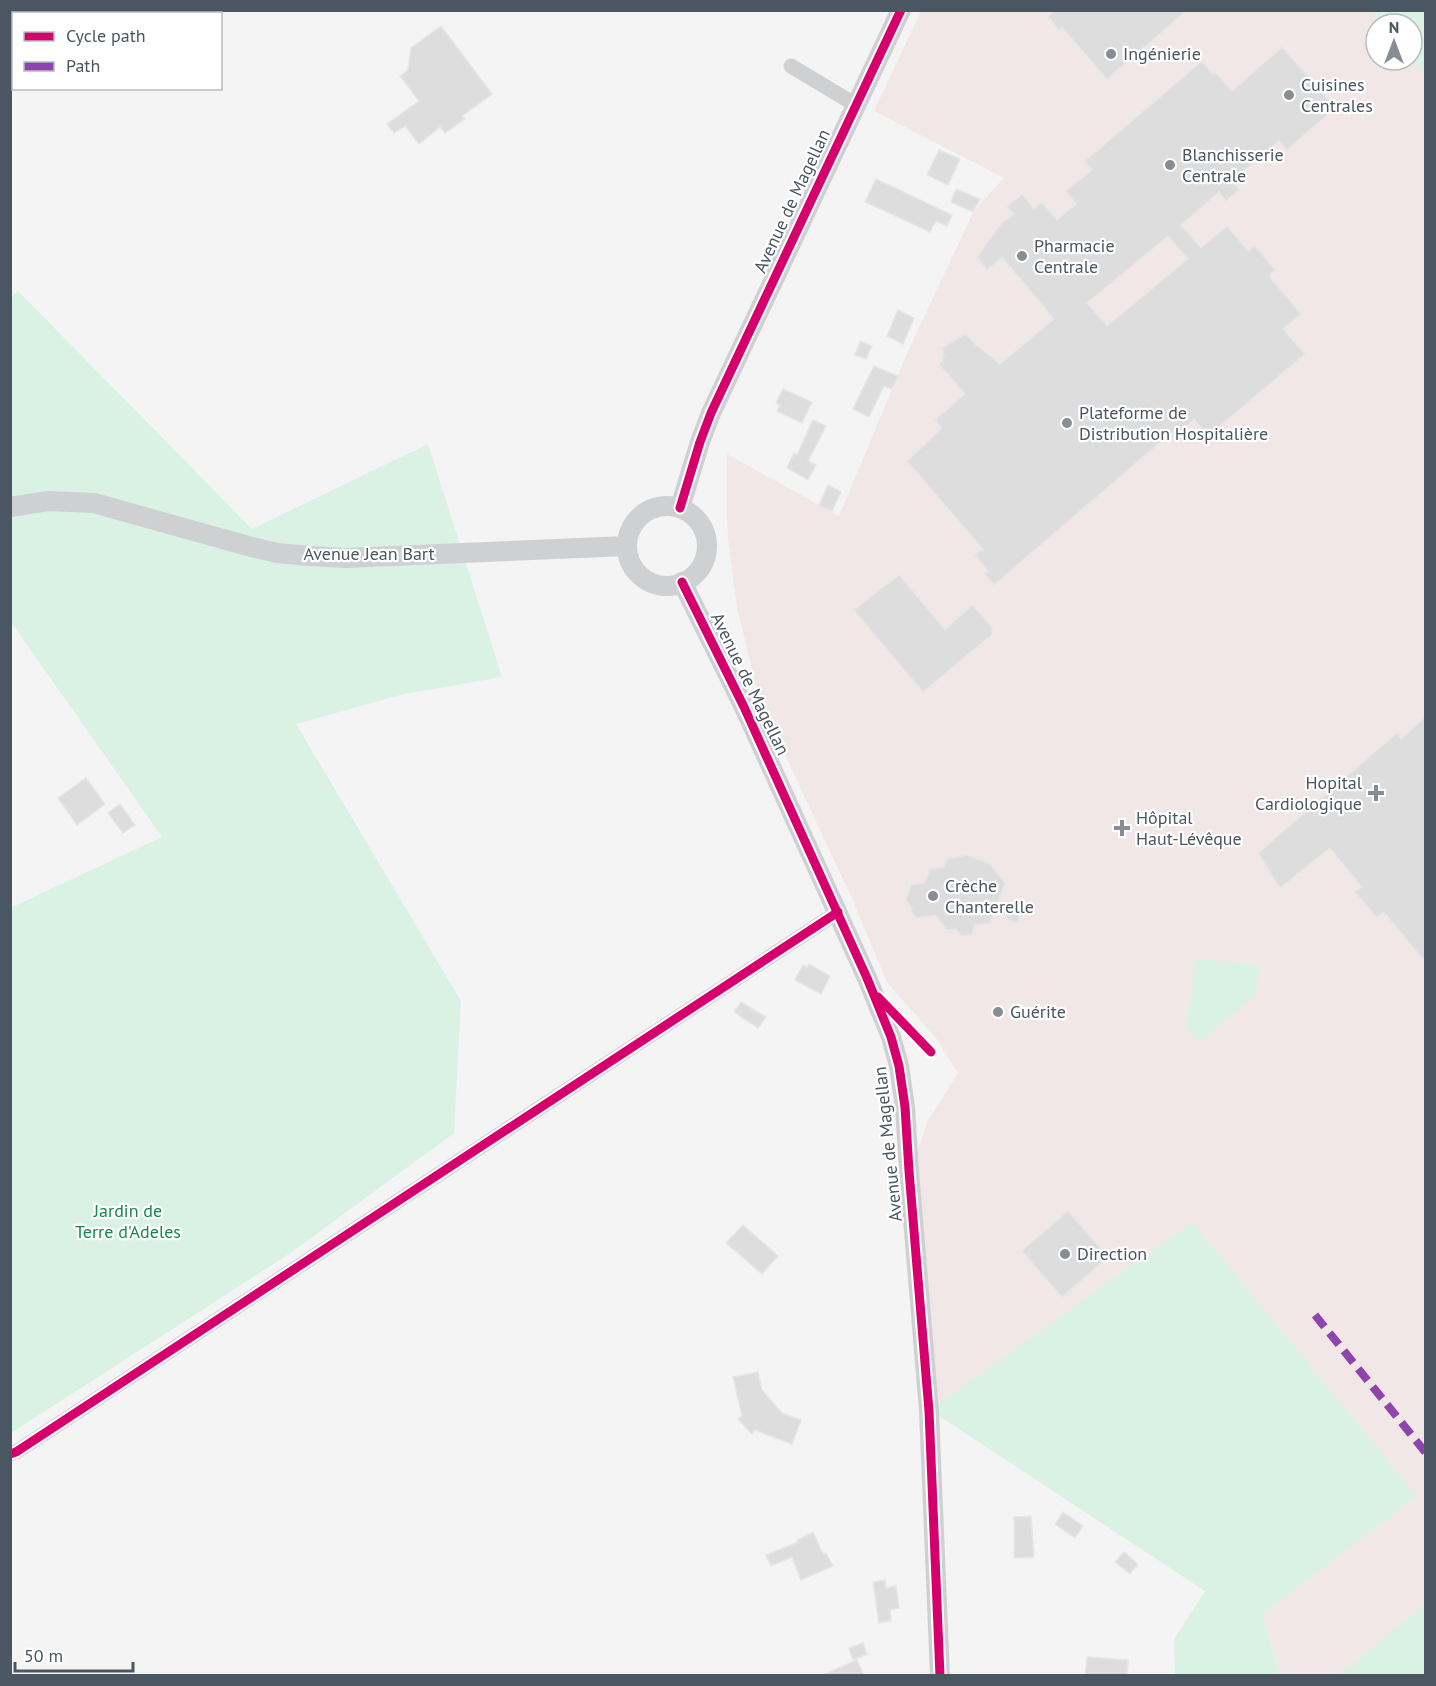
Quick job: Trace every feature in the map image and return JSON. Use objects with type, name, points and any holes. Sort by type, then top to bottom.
[{"type":"street","name":"Avenue de Magellan","points":[[680,508],[711,413],[901,10]]},
{"type":"street","points":[[791,66],[856,105]]},
{"type":"street","name":"Avenue Jean Bart","points":[[10,507],[48,501],[94,503],[248,546],[277,553],[309,556],[346,558],[627,546]]},
{"type":"street","points":[[667,506],[680,508],[692,515],[700,525],[706,537],[706,551],[702,564],[694,575],[682,582],[670,585],[657,584],[645,579],[635,570],[629,559],[628,534],[634,522],[643,513],[667,506]]},
{"type":"street","name":"Avenue de Magellan","points":[[682,582],[744,707],[838,912],[891,1037],[899,1066],[905,1107],[929,1411],[940,1676]]},
{"type":"street","points":[[10,1454],[838,912]]},
{"type":"shaded area","name":"Hôpital Haut-Lévêque","points":[[921,11],[1425,11],[1425,1675],[1280,1675],[1248,1567],[930,1410],[916,1154],[928,1121],[958,1073],[936,1038],[887,982],[854,903],[759,699],[737,607],[728,538],[727,454],[839,516],[908,351],[974,211],[1004,178],[874,111]]},
{"type":"green space","points":[[1425,11],[1425,75],[1423,72],[1424,12],[1371,12]]},
{"type":"green space","name":"Jardin de Terre d'Adeles","points":[[18,291],[252,529],[428,444],[502,677],[404,694],[296,724],[461,1001],[454,1133],[289,1254],[11,1433],[10,908],[162,837],[11,622],[11,298]]},
{"type":"green space","points":[[1196,958],[1260,966],[1256,994],[1200,1042],[1186,1028]]},
{"type":"green space","points":[[1192,1222],[1417,1496],[1262,1614],[1280,1675],[1175,1675],[1174,1639],[1205,1591],[930,1410]]},
{"type":"green space","points":[[1425,1604],[1425,1675],[1339,1675]]},
{"type":"building","name":"Ingénierie","points":[[1055,10],[1187,10],[1107,79],[1062,27],[1059,30],[1048,16]]},
{"type":"building","points":[[441,26],[492,94],[462,116],[465,119],[445,133],[440,127],[419,144],[405,126],[394,133],[387,124],[419,101],[400,76],[408,70],[411,48]]},
{"type":"building","points":[[1282,47],[1335,108],[1287,150],[1279,141],[1232,181],[1239,190],[1226,201],[1219,192],[1181,225],[1201,248],[1227,226],[1248,251],[1255,246],[1275,270],[1269,276],[1301,314],[1283,329],[1305,354],[1208,436],[1194,419],[1180,432],[1177,428],[994,585],[985,574],[988,571],[975,555],[983,549],[907,461],[942,428],[935,420],[965,394],[939,364],[944,356],[942,348],[966,334],[1000,364],[1054,319],[1002,257],[987,270],[977,257],[1001,224],[1014,214],[1007,207],[1022,194],[1034,209],[1042,202],[1057,220],[1076,204],[1066,191],[1092,170],[1085,161],[1202,61],[1232,91]],"holes":[[[1168,236],[1188,259],[1107,326],[1087,303]]]},
{"type":"building","points":[[939,150],[960,159],[948,185],[927,175]]},
{"type":"building","points":[[876,179],[952,215],[947,226],[936,221],[930,232],[865,202]]},
{"type":"building","points":[[956,189],[980,199],[973,212],[951,202]]},
{"type":"building","points":[[898,310],[914,318],[903,344],[887,336]]},
{"type":"building","points":[[860,341],[872,346],[866,359],[855,355]]},
{"type":"building","points":[[874,366],[898,376],[892,389],[884,386],[869,417],[853,409]]},
{"type":"building","points":[[783,389],[812,402],[802,423],[777,411],[780,405],[776,403]]},
{"type":"building","points":[[813,420],[826,426],[808,461],[816,465],[808,480],[787,468],[794,453],[797,455]]},
{"type":"building","points":[[828,485],[841,492],[832,511],[819,505]]},
{"type":"building","points":[[899,575],[945,630],[972,605],[992,627],[992,634],[923,692],[854,610]]},
{"type":"building","name":"Hopital Cardiologique","points":[[1425,717],[1425,962],[1384,912],[1377,918],[1355,892],[1362,887],[1330,848],[1280,888],[1258,853],[1397,733],[1401,739]]},
{"type":"building","points":[[86,778],[105,804],[77,825],[58,798]]},
{"type":"building","points":[[120,804],[135,825],[123,833],[108,813]]},
{"type":"building","name":"Crèche Chanterelle","points":[[967,855],[990,864],[1005,883],[990,923],[975,925],[972,934],[961,936],[956,929],[947,930],[935,915],[917,918],[911,912],[912,908],[906,900],[911,885],[925,883],[930,869],[944,867],[947,859]]},
{"type":"building","points":[[1016,903],[1023,906],[1017,923],[1009,920],[998,905]]},
{"type":"building","points":[[809,964],[830,976],[821,994],[795,980],[803,965],[807,967]]},
{"type":"building","points":[[741,1002],[766,1017],[758,1028],[734,1012]]},
{"type":"building","name":"Direction","points":[[1068,1211],[1108,1257],[1062,1297],[1022,1251]]},
{"type":"building","points":[[743,1225],[778,1256],[762,1274],[726,1243]]},
{"type":"building","points":[[758,1372],[762,1390],[782,1413],[801,1420],[792,1444],[755,1430],[752,1434],[738,1419],[742,1416],[733,1377]]},
{"type":"building","points":[[1063,1512],[1083,1526],[1075,1538],[1055,1524]]},
{"type":"building","points":[[1031,1516],[1034,1557],[1014,1558],[1014,1517]]},
{"type":"building","points":[[813,1532],[823,1554],[826,1553],[833,1566],[801,1580],[792,1557],[771,1566],[766,1555],[798,1542],[797,1540]]},
{"type":"building","points":[[1124,1552],[1138,1564],[1130,1574],[1115,1562]]},
{"type":"building","points":[[885,1580],[886,1588],[896,1586],[899,1608],[890,1610],[891,1621],[879,1623],[873,1582]]},
{"type":"building","points":[[863,1643],[867,1654],[853,1660],[849,1648]]},
{"type":"building","points":[[1087,1657],[1128,1660],[1127,1676],[1085,1676]]},
{"type":"building","points":[[857,1660],[864,1676],[820,1676]]},
{"type":"marked path","points":[[1315,1315],[1426,1453]]},
{"type":"cycle path","points":[[680,508],[711,413],[901,10]]},
{"type":"cycle path","points":[[682,582],[744,707],[867,978],[891,1037],[899,1066],[905,1107],[929,1411],[940,1676]]},
{"type":"cycle path","points":[[10,1454],[838,912]]},
{"type":"cycle path","points":[[878,997],[931,1052]]},
{"type":"place","name":"Ingénierie","points":[[1111,54]]},
{"type":"place","name":"Cuisines Centrales","points":[[1289,95]]},
{"type":"place","name":"Blanchisserie Centrale","points":[[1170,165]]},
{"type":"place","name":"Pharmacie Centrale","points":[[1022,256]]},
{"type":"place","name":"Plateforme de Distribution Hospitalière","points":[[1067,423]]},
{"type":"place","name":"Hopital Cardiologique","points":[[1376,793]]},
{"type":"place","name":"Hôpital Haut-Lévêque","points":[[1122,828]]},
{"type":"place","name":"Crèche Chanterelle","points":[[933,896]]},
{"type":"place","name":"Guérite","points":[[998,1012]]},
{"type":"place","name":"Direction","points":[[1065,1254]]}]
